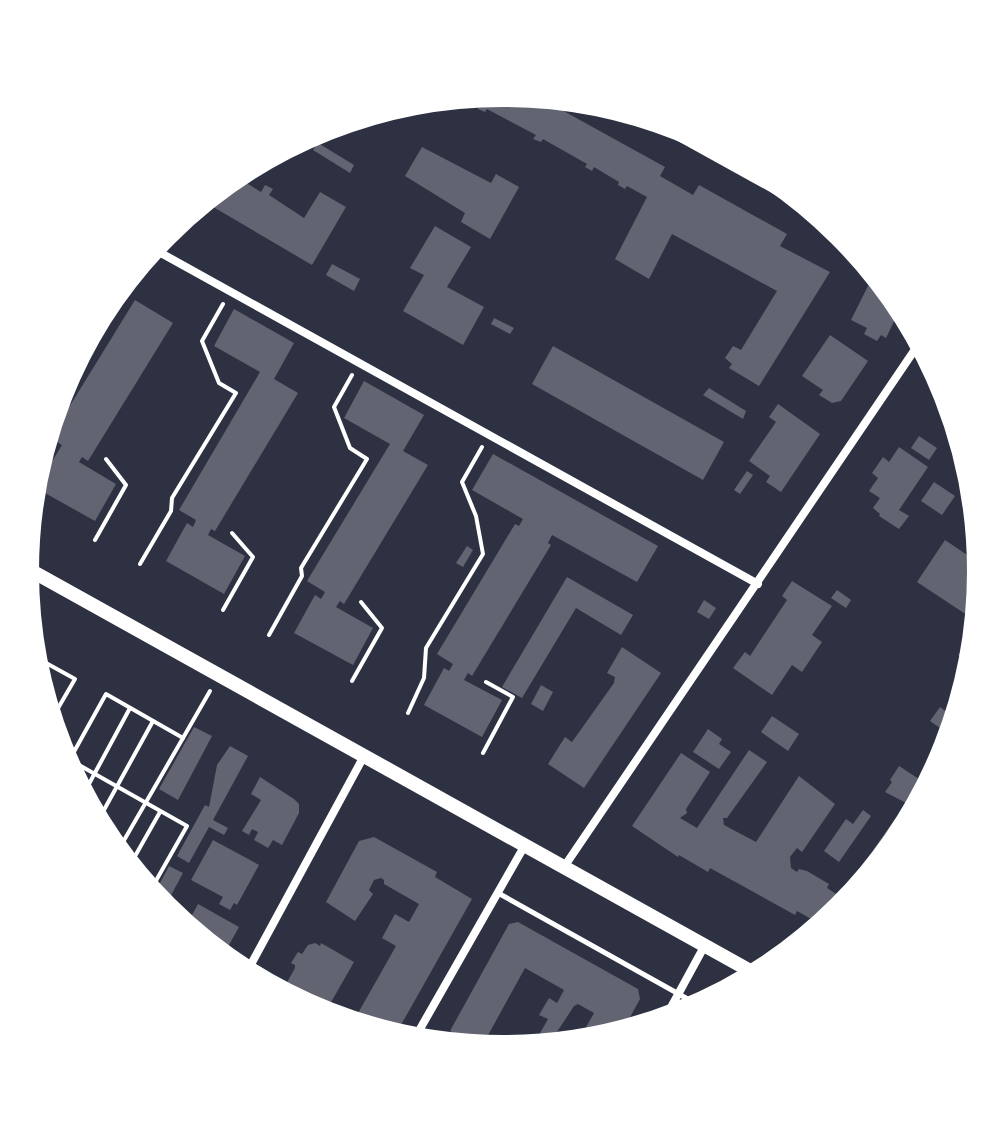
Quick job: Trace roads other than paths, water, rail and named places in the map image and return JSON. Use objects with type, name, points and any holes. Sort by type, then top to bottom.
[{"type":"street","points":[[686,139],[784,194]]},
{"type":"street","points":[[159,252],[758,584]]},
{"type":"street","points":[[564,867],[916,348]]},
{"type":"street","points":[[34,572],[748,970]]},
{"type":"street","points":[[250,966],[364,756]]},
{"type":"street","points":[[419,1031],[525,845]]},
{"type":"street","points":[[671,1008],[705,945]]},
{"type":"lane","points":[[497,893],[690,1000]]}]
